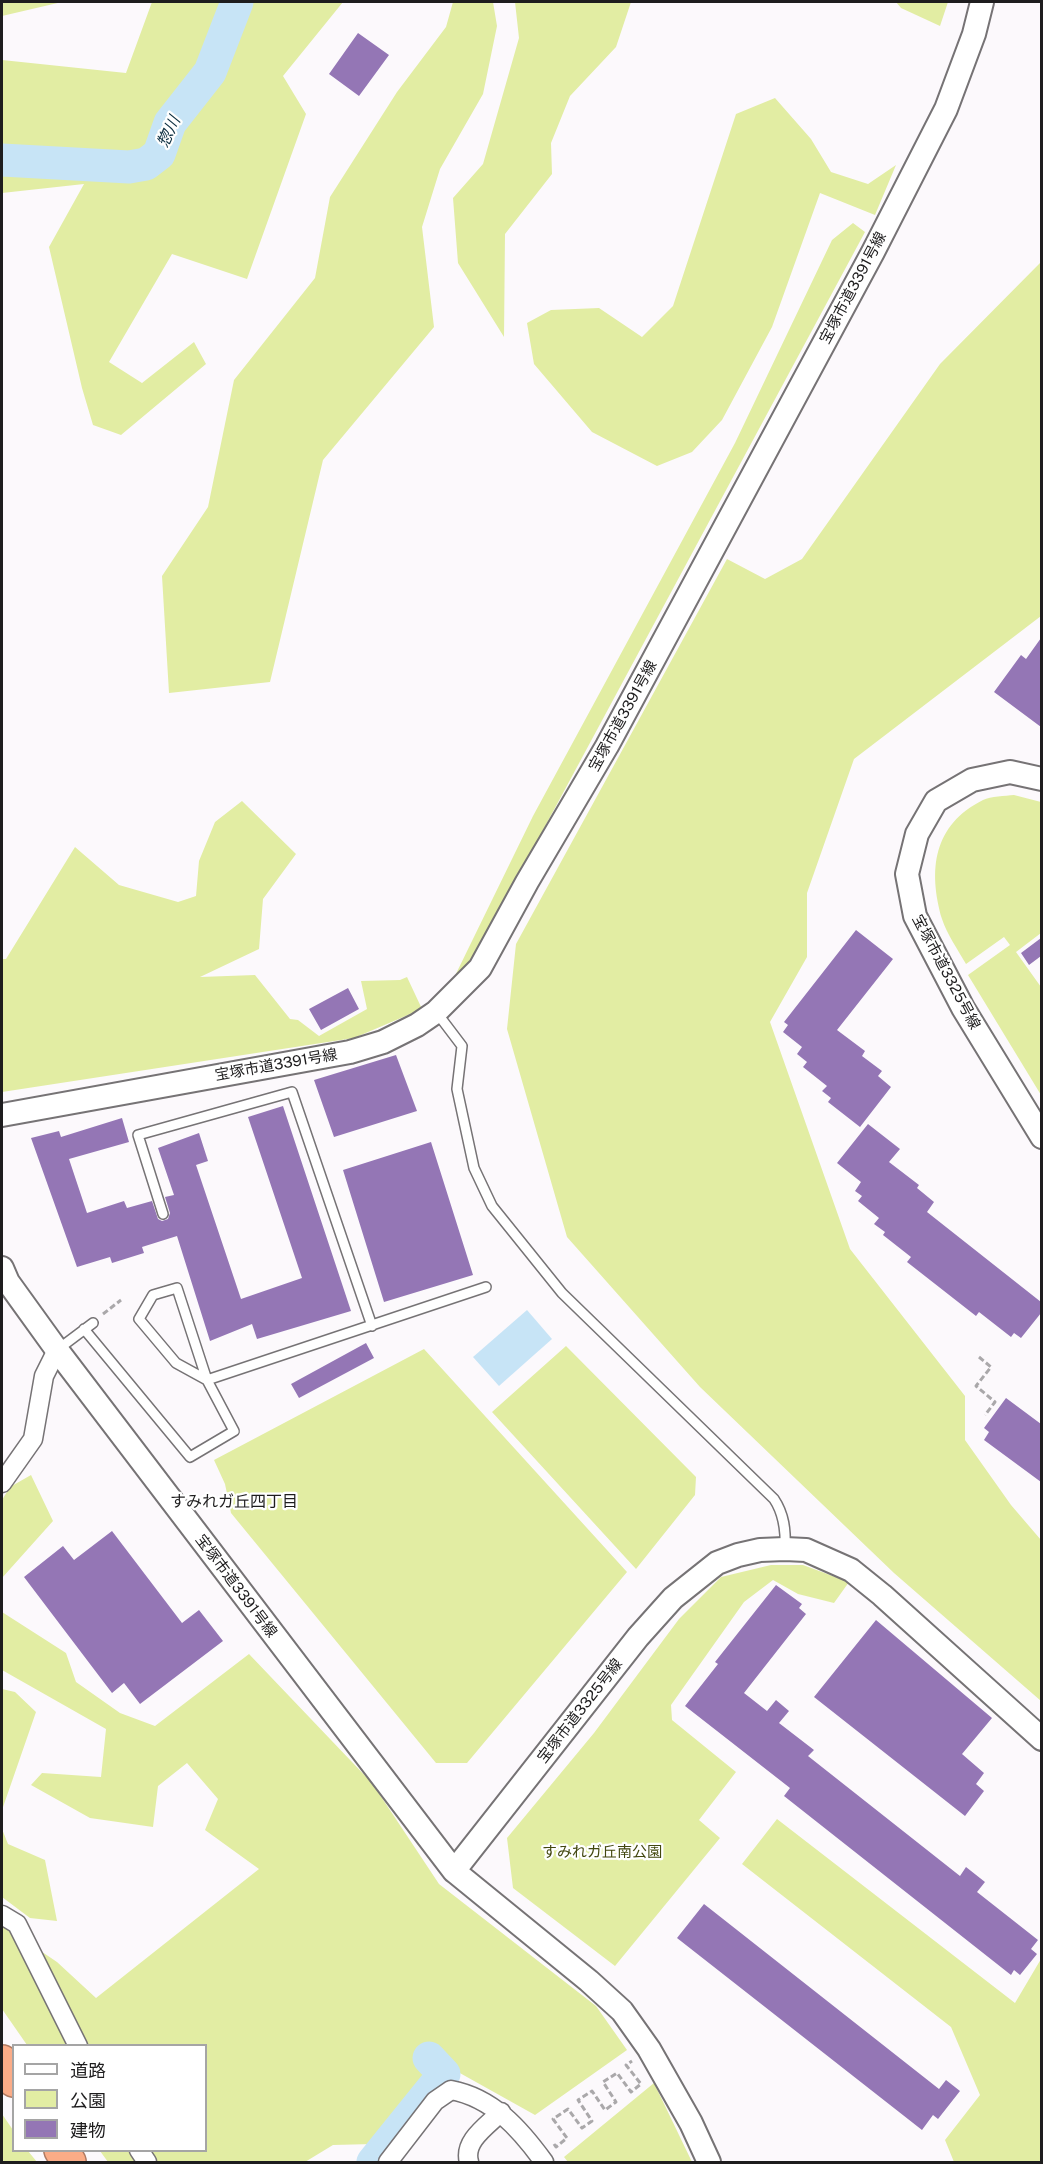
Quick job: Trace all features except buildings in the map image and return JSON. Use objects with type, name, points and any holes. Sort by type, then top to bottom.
[{"type":"highway","points":[[2,2062],[12,2077]]},
{"type":"street","name":"宝塚市道3391号線","points":[[2,1115],[350,1052],[383,1042],[417,1025],[436,1012],[480,968],[527,882],[607,746],[873,252],[946,109],[974,34],[982,2]]},
{"type":"street","name":"宝塚市道3325号線","points":[[1041,780],[1010,772],[972,780],[936,801],[917,834],[907,874],[915,916],[963,1008],[1041,1137]]},
{"type":"street","name":"宝塚市道3391号線","points":[[2,1268],[8,1282],[57,1350],[454,1871]]},
{"type":"street","points":[[2,1483],[33,1439],[44,1376],[57,1350]]},
{"type":"street","name":"宝塚市道3325号線","points":[[454,1871],[638,1637],[673,1598],[717,1563],[760,1550],[806,1550],[850,1570],[882,1595],[1041,1739]]},
{"type":"street","points":[[454,1871],[589,1981],[622,2011],[649,2049],[691,2123],[709,2163]]},
{"type":"street","points":[[2,1914],[17,1924],[77,2044]]},
{"type":"street","points":[[388,2163],[435,2102],[451,2090],[467,2093],[501,2112],[527,2139],[544,2163]]},
{"type":"street","points":[[469,2163],[467,2155],[471,2141],[501,2112]]},
{"type":"lane","points":[[436,1012],[462,1046],[457,1089],[474,1168],[492,1206],[562,1293],[774,1498],[782,1511],[785,1549]]},
{"type":"lane","points":[[164,1214],[138,1135],[292,1092],[372,1326]]},
{"type":"lane","points":[[57,1350],[88,1326],[190,1457],[234,1431],[207,1380],[177,1287],[153,1295],[139,1320],[176,1363],[207,1380],[486,1287]]},
{"type":"path","points":[[88,1326],[121,1300]]},
{"type":"path","points":[[979,1357],[991,1367],[976,1386],[995,1402],[985,1415]]},
{"type":"path","points":[[549,2137],[556,2146],[567,2138],[553,2119],[568,2109],[582,2128],[592,2121],[578,2100],[592,2091],[605,2110],[616,2102],[603,2082],[617,2073],[631,2092],[641,2084],[627,2065]]},
{"type":"green space","points":[[2,2],[62,2],[2,16]]},
{"type":"green space","points":[[152,2],[343,2],[283,76],[306,114],[247,279],[172,254],[109,362],[142,383],[194,342],[206,364],[121,435],[93,425],[49,247],[84,184],[2,193],[2,60],[126,73]]},
{"type":"green space","points":[[453,2],[493,2],[497,26],[483,94],[440,169],[422,227],[434,327],[323,460],[270,682],[169,693],[162,576],[208,507],[234,380],[315,278],[330,197],[397,92],[446,27]]},
{"type":"green space","points":[[515,2],[631,2],[616,47],[570,96],[551,143],[552,174],[505,234],[504,337],[458,263],[453,198],[483,164],[519,38]]},
{"type":"green space","points":[[896,2],[948,2],[940,26],[901,8]]},
{"type":"green space","points":[[775,98],[811,139],[831,172],[868,184],[896,165],[875,215],[820,193],[772,327],[722,420],[692,452],[657,466],[592,432],[534,364],[527,323],[551,310],[599,308],[642,337],[673,306],[736,114]]},
{"type":"green space","points":[[853,223],[865,232],[479,949],[451,984],[533,816],[735,443],[832,240]]},
{"type":"green space","points":[[1041,262],[1041,616],[854,759],[807,893],[807,957],[770,1022],[850,1249],[965,1396],[965,1440],[1011,1505],[1041,1540],[1041,1701],[894,1573],[700,1387],[567,1237],[507,1029],[516,944],[727,559],[765,579],[802,559],[940,364]]},
{"type":"green space","points":[[1014,795],[1041,802],[1041,933],[1016,952],[1041,987],[1041,1095],[968,975],[1010,945],[1004,937],[966,964],[944,925],[935,883],[938,850],[954,822],[966,810],[983,800]]},
{"type":"green space","points":[[242,801],[296,854],[263,899],[259,949],[200,977],[255,975],[290,1019],[298,1020],[319,1036],[367,1009],[361,981],[400,980],[407,977],[422,1009],[354,1038],[2,1092],[2,959],[6,959],[75,847],[119,885],[178,902],[196,896],[199,861],[215,822]]},
{"type":"green space","points":[[566,1346],[696,1477],[695,1495],[636,1569],[492,1412]]},
{"type":"green space","points":[[424,1349],[627,1572],[467,1763],[436,1763],[231,1513],[225,1484],[214,1460]]},
{"type":"green space","points":[[31,1475],[53,1521],[2,1578],[2,1500],[10,1487]]},
{"type":"green space","name":"すみれガ丘南公園","points":[[771,1565],[803,1565],[849,1582],[834,1603],[798,1594],[773,1580],[744,1602],[671,1705],[672,1720],[736,1772],[699,1820],[720,1838],[615,1966],[513,1888],[507,1838],[594,1733],[679,1619],[721,1577]]},
{"type":"green space","points":[[2,1612],[66,1653],[76,1682],[120,1713],[155,1726],[249,1654],[372,1783],[439,1884],[596,2006],[627,2050],[535,2115],[458,2072],[423,2084],[373,2144],[333,2145],[305,2162],[108,2162],[101,2152],[207,2152],[207,2044],[26,2044],[2,2009],[2,1925],[57,1962],[96,1998],[259,1869],[205,1830],[218,1799],[187,1763],[158,1786],[153,1827],[90,1818],[31,1785],[42,1773],[101,1777],[106,1729],[2,1670]]},
{"type":"green space","points":[[2,1689],[15,1692],[36,1712],[2,1810]]},
{"type":"green space","points":[[777,1819],[1015,2003],[1041,1959],[1041,2162],[954,2162],[945,2140],[980,2095],[951,2027],[742,1864]]},
{"type":"green space","points":[[2,1829],[8,1844],[45,1860],[57,1921],[30,1918],[2,1897]]},
{"type":"green space","points":[[654,2083],[692,2162],[568,2162],[564,2157]]},
{"type":"green space","points":[[2,2114],[12,2129],[12,2152],[29,2152],[37,2162],[2,2162]]},
{"type":"water","points":[[527,1310],[552,1339],[499,1386],[473,1357]]},
{"type":"waterway","name":"惣川","points":[[2,160],[129,167],[146,164],[159,154],[170,123],[210,72],[237,2]]},
{"type":"waterway","points":[[373,2162],[444,2074],[429,2058]]},
{"type":"district","name":"すみれガ丘四丁目","points":[[234,1502]]}]
